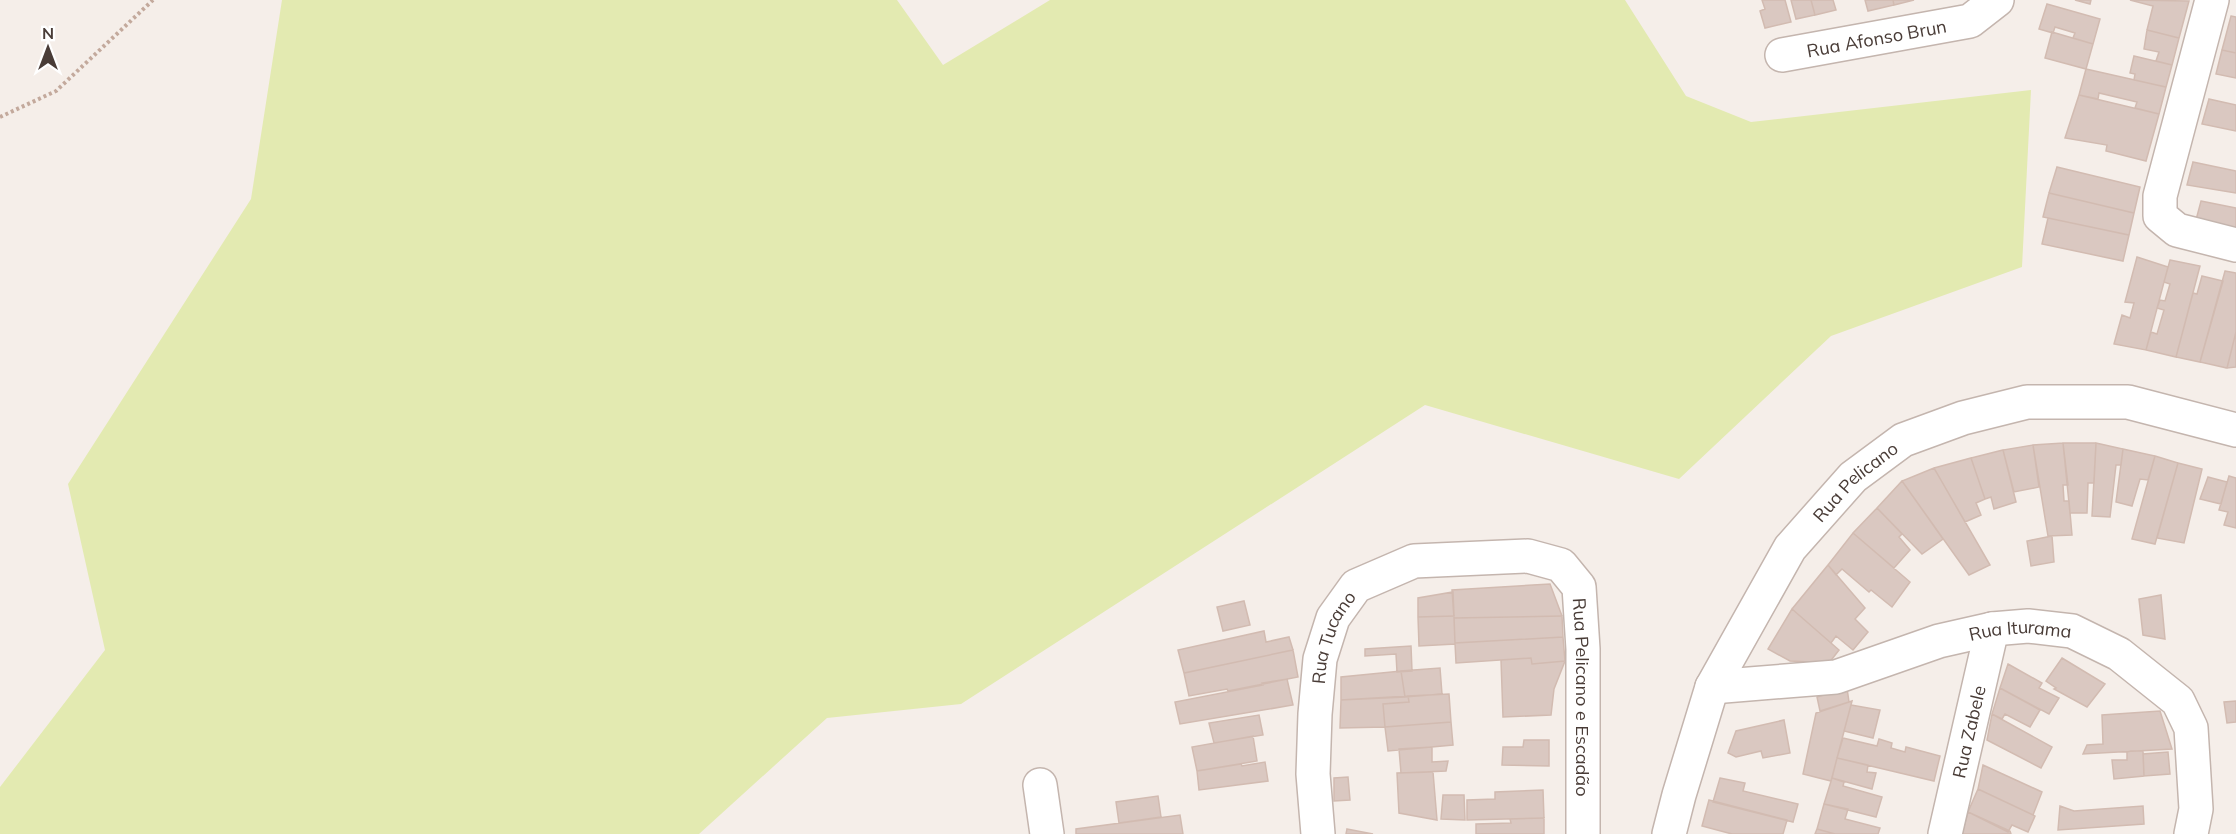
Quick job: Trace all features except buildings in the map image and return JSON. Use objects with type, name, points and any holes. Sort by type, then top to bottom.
[{"type":"street","name":"Rua Afonso Brun","points":[[1782,55],[1970,21],[1997,0]]},
{"type":"street","points":[[2212,0],[2160,196],[2160,216],[2177,230],[2236,244]]},
{"type":"street","name":"Rua Pelicano","points":[[1669,834],[1678,795],[1713,687],[1790,548],[1853,477],[1903,440],[1964,418],[2027,402],[2128,402],[2236,430]]},
{"type":"street","name":"Rua Tucano","points":[[1317,834],[1313,774],[1320,659],[1333,618],[1356,586],[1414,561],[1528,556]]},
{"type":"street","name":"Rua Pelicano e Escadão","points":[[1528,556],[1561,565],[1579,587],[1583,649],[1583,834]]},
{"type":"street","name":"Rua Iturama","points":[[1713,687],[1836,677],[1939,641],[1992,629],[2028,626],[2072,631],[2119,654],[2178,701],[2191,728],[2196,810],[2191,834]]},
{"type":"street","name":"Rua Zabele","points":[[1945,834],[1992,629]]},
{"type":"street","points":[[1040,785],[1047,834]]},
{"type":"path","points":[[0,117],[57,91],[153,0]]},
{"type":"green space","points":[[282,0],[897,0],[943,65],[1050,0],[1625,0],[1686,96],[1751,122],[2031,90],[2022,267],[1831,336],[1679,479],[1425,405],[961,704],[827,718],[699,834],[0,834],[0,787],[105,650],[68,484],[251,199]]}]
